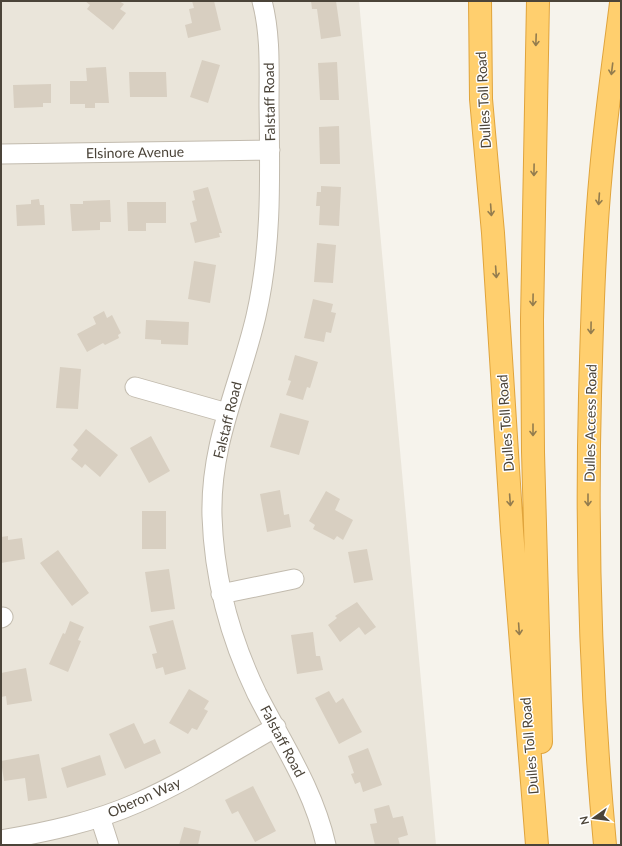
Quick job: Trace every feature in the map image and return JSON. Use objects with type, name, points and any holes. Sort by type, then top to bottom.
[{"type":"highway","points":[[466,1],[481,100]]},
{"type":"highway","name":"Dulles Toll Road","points":[[480,1],[481,100],[490,187],[512,539],[537,845]]},
{"type":"highway","points":[[489,1],[490,187]]},
{"type":"highway","points":[[538,1],[532,328],[533,452],[541,715],[541,845]]},
{"type":"highway","name":"Dulles Access Road","points":[[605,845],[592,676],[588,552],[588,458],[592,320],[599,199],[621,3]]},
{"type":"street","name":"Falstaff Road","points":[[262,1],[268,35],[270,150],[268,247],[264,280],[256,318],[218,442],[212,514],[214,550],[221,594],[230,627],[243,663],[295,761],[311,795],[326,845]]},
{"type":"street","name":"Elsinore Avenue","points":[[1,154],[270,150]]},
{"type":"street","points":[[135,387],[227,413]]},
{"type":"street","points":[[221,594],[294,579]]},
{"type":"street","name":"Oberon Way","points":[[1,840],[44,832],[100,817],[136,804],[169,788],[276,727]]},
{"type":"street","points":[[100,817],[109,845]]},
{"type":"shaded area","points":[[1,1],[359,1],[436,845],[1,845]]},
{"type":"building","points":[[85,1],[119,1],[124,4],[120,9],[126,13],[113,30],[87,9],[90,5]]},
{"type":"building","points":[[192,1],[214,1],[221,30],[188,38],[185,25],[192,23],[189,9],[194,8]]},
{"type":"building","points":[[311,1],[336,1],[341,36],[321,39],[317,9],[312,9]]},
{"type":"building","points":[[202,60],[220,65],[208,103],[190,97]]},
{"type":"building","points":[[337,62],[339,100],[320,100],[318,63]]},
{"type":"building","points":[[106,67],[109,103],[95,103],[95,108],[85,108],[85,104],[70,104],[70,81],[87,81],[86,68]]},
{"type":"building","points":[[129,72],[166,72],[167,97],[130,97]]},
{"type":"building","points":[[51,84],[51,103],[43,103],[43,107],[14,108],[13,85]]},
{"type":"building","points":[[339,126],[340,164],[320,164],[319,127]]},
{"type":"building","points":[[321,186],[341,187],[339,226],[319,225],[320,206],[316,206],[317,192],[321,192]]},
{"type":"building","points":[[208,187],[222,233],[219,233],[220,237],[195,243],[190,223],[197,221],[192,201],[195,200],[193,191]]},
{"type":"building","points":[[39,199],[40,205],[44,205],[45,225],[17,226],[16,205],[31,204],[31,200]]},
{"type":"building","points":[[110,200],[111,222],[100,222],[100,230],[72,231],[70,204],[83,204],[83,201]]},
{"type":"building","points":[[127,202],[166,202],[166,223],[146,223],[146,231],[128,231]]},
{"type":"building","points":[[317,243],[336,245],[333,283],[314,282]]},
{"type":"building","points":[[194,261],[216,265],[210,303],[188,299]]},
{"type":"building","points":[[313,299],[333,304],[331,312],[336,313],[331,333],[326,332],[324,342],[304,338]]},
{"type":"building","points":[[104,311],[107,318],[112,315],[121,333],[118,335],[119,338],[105,345],[103,343],[87,352],[77,334],[96,324],[93,317]]},
{"type":"building","points":[[146,320],[189,322],[188,345],[161,344],[161,340],[145,339]]},
{"type":"building","points":[[295,355],[318,362],[310,388],[307,387],[303,400],[286,395],[291,381],[288,380]]},
{"type":"building","points":[[60,367],[81,369],[78,409],[56,408]]},
{"type":"building","points":[[280,413],[309,421],[299,455],[270,447]]},
{"type":"building","points":[[86,429],[118,455],[100,477],[85,464],[82,468],[71,459],[78,450],[73,445]]},
{"type":"building","points":[[151,436],[170,471],[149,483],[130,448]]},
{"type":"building","points":[[280,490],[284,515],[289,514],[291,527],[267,532],[260,494]]},
{"type":"building","points":[[326,491],[340,499],[335,510],[353,520],[343,540],[337,536],[334,540],[313,529],[315,525],[309,521]]},
{"type":"building","points":[[142,511],[166,511],[166,549],[142,549]]},
{"type":"building","points":[[8,536],[8,540],[22,538],[25,559],[1,563],[1,537]]},
{"type":"building","points":[[367,549],[373,580],[354,583],[348,552]]},
{"type":"building","points":[[58,550],[89,593],[72,606],[40,563]]},
{"type":"building","points":[[169,569],[175,609],[151,612],[145,572]]},
{"type":"building","points":[[357,602],[376,627],[365,635],[359,627],[340,642],[328,625],[337,618],[335,616]]},
{"type":"building","points":[[173,620],[186,669],[165,675],[163,667],[156,669],[152,654],[157,653],[149,626]]},
{"type":"building","points":[[70,621],[84,627],[78,640],[81,641],[68,672],[49,664],[63,633],[65,634]]},
{"type":"building","points":[[313,632],[316,656],[320,656],[323,670],[297,674],[291,635]]},
{"type":"building","points":[[26,668],[32,701],[7,705],[6,696],[1,697],[1,673]]},
{"type":"building","points":[[189,689],[209,701],[204,709],[208,711],[197,730],[192,728],[188,734],[169,723]]},
{"type":"building","points":[[329,691],[336,703],[343,698],[362,732],[339,744],[315,698]]},
{"type":"building","points":[[134,723],[144,744],[155,739],[161,753],[125,769],[109,734]]},
{"type":"building","points":[[368,748],[382,785],[363,792],[360,782],[355,784],[351,774],[354,773],[348,756]]},
{"type":"building","points":[[39,754],[47,798],[28,801],[25,778],[4,781],[1,761]]},
{"type":"building","points":[[100,755],[106,775],[67,788],[61,768]]},
{"type":"building","points":[[253,786],[276,831],[255,842],[238,811],[232,814],[225,800]]},
{"type":"building","points":[[389,805],[393,818],[403,816],[408,835],[398,838],[400,845],[375,845],[370,824],[377,823],[374,809]]},
{"type":"building","points":[[184,827],[201,831],[198,845],[179,845]]}]
